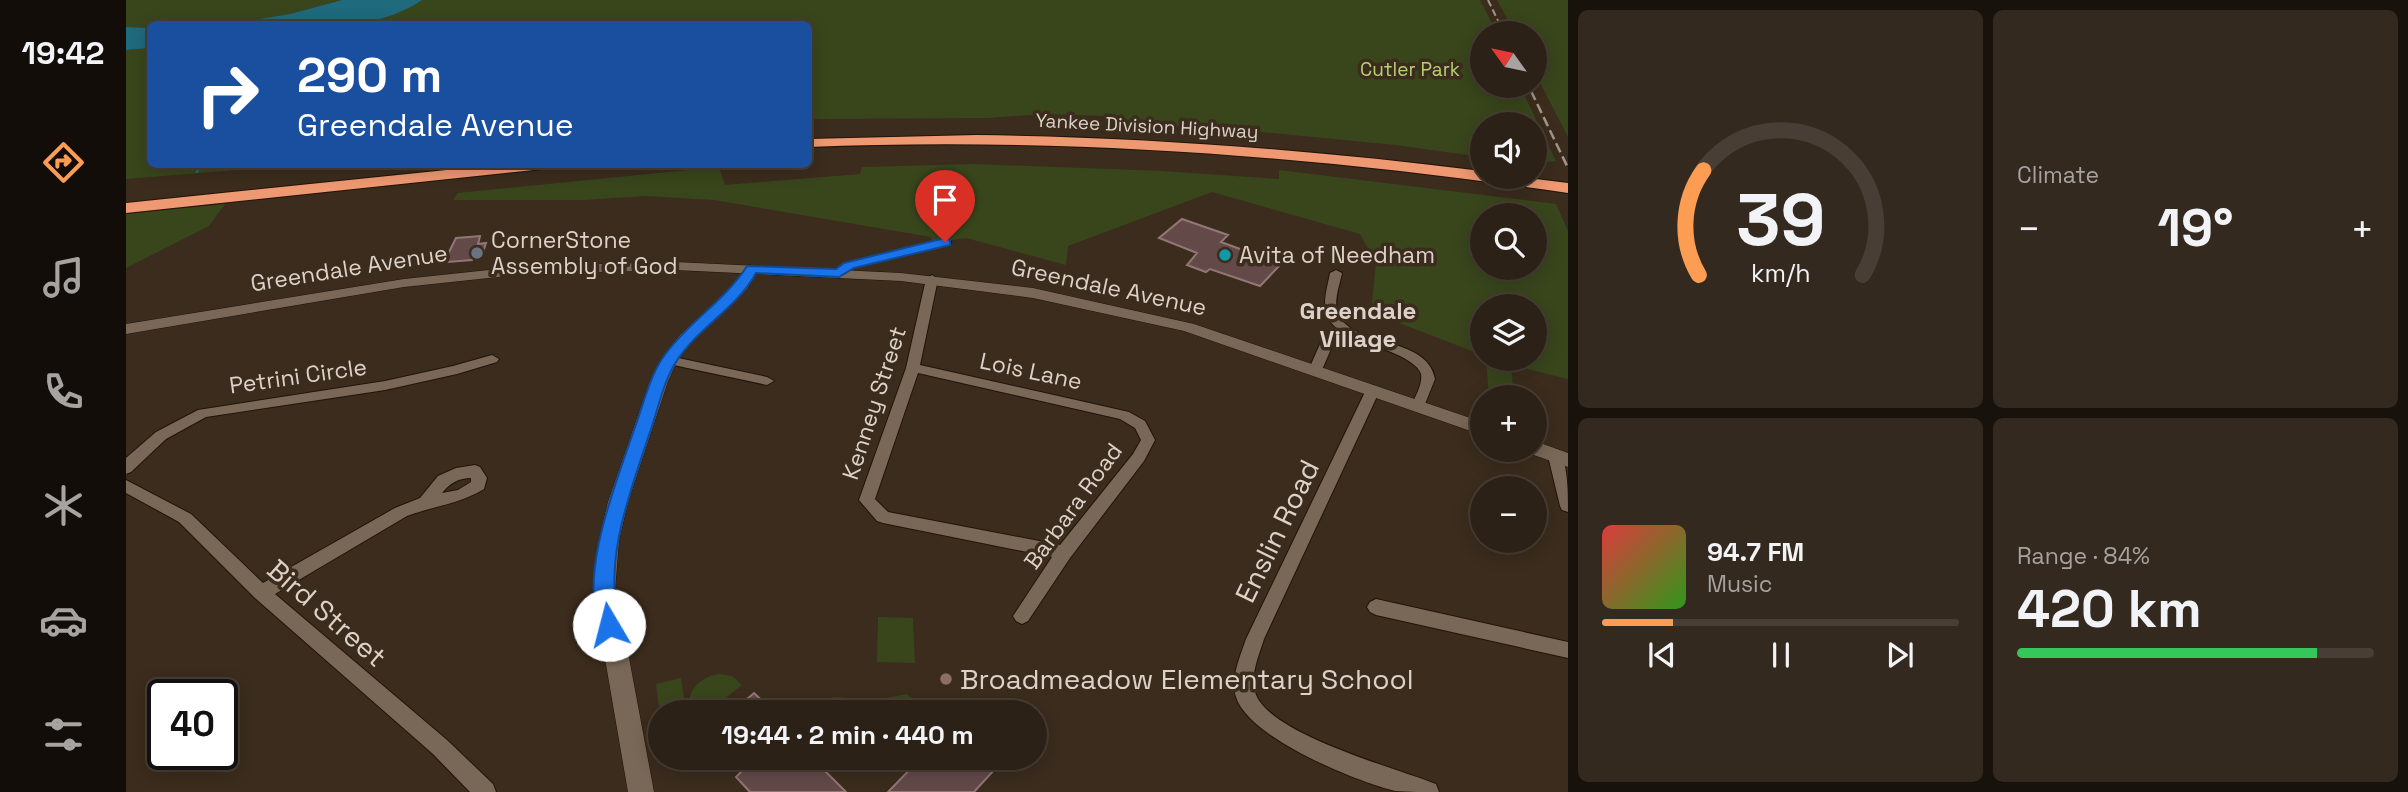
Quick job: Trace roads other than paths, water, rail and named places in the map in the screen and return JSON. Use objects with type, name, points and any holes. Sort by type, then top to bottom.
[{"type":"highway","name":"Yankee Division Highway","points":[[812,132],[990,129],[1144,133],[1313,145],[1470,164]]},
{"type":"highway","name":"Yankee Division Highway","points":[[812,143],[981,139],[1152,144],[1303,155],[1470,175]]},
{"type":"highway","points":[[126,196],[401,168]]},
{"type":"highway","points":[[126,208],[513,168]]},
{"type":"highway","points":[[1547,174],[1568,177]]},
{"type":"highway","points":[[1547,185],[1568,188]]},
{"type":"main road","name":"Greendale Avenue","points":[[126,328],[455,277],[615,265],[932,279],[1024,291],[1118,310],[1206,332],[1470,425]]},
{"type":"main road","points":[[641,792],[615,648],[603,603],[609,540],[618,502],[659,381],[669,360],[686,338],[742,286],[751,269]]},
{"type":"street","points":[[839,273],[849,266],[945,242]]},
{"type":"street","points":[[1336,274],[1331,313],[1346,329],[1408,356],[1423,366],[1428,377],[1418,406]]},
{"type":"street","name":"Kenney Street","points":[[932,279],[913,368],[867,500],[883,517],[1064,552]]},
{"type":"street","points":[[1316,369],[1325,347],[1346,329]]},
{"type":"street","name":"Petrini Circle","points":[[126,468],[154,439],[177,423],[202,413],[406,383],[448,374],[492,359]]},
{"type":"street","points":[[669,360],[768,381]]},
{"type":"street","name":"Lois Lane","points":[[913,368],[1124,415],[1139,423]]},
{"type":"street","name":"Enslin Road","points":[[1373,390],[1255,639],[1244,675],[1246,698],[1263,721],[1287,736],[1428,792]]},
{"type":"street","name":"Barbara Road","points":[[1022,616],[1064,552],[1139,457],[1148,440],[1146,430],[1139,423]]},
{"type":"street","points":[[1562,458],[1568,506]]},
{"type":"street","name":"Bird Street","points":[[126,486],[185,518],[261,593],[440,747],[485,792]]},
{"type":"street","points":[[261,593],[401,512],[426,502]]},
{"type":"street","points":[[1376,607],[1568,650]]},
{"type":"water","points":[[342,0],[422,0],[401,12],[371,21],[245,21],[290,14]]},
{"type":"water","points":[[126,27],[147,28],[147,48],[126,50]]},
{"type":"waterway","points":[[197,172],[199,168]]},
{"type":"railway","points":[[1488,0],[1498,21]]},
{"type":"railway","points":[[1534,98],[1568,168]]},
{"type":"place","name":"CornerStone Assembly of God","points":[[477,253]]},
{"type":"place","name":"Avita of Needham","points":[[1225,255]]},
{"type":"place","name":"Broadmeadow Elementary School","points":[[946,679]]},
{"type":"district","name":"Greendale Village","points":[[1358,324]]},
{"type":"park label","name":"Cutler Park","points":[[1410,69]]}]
